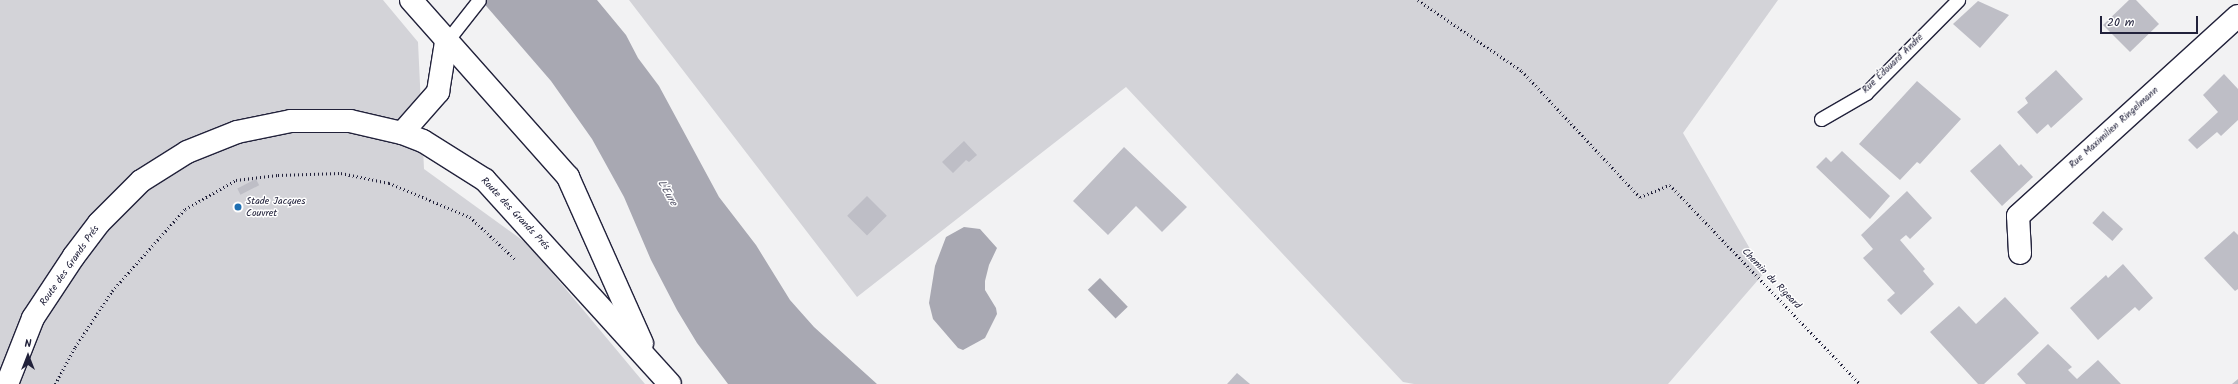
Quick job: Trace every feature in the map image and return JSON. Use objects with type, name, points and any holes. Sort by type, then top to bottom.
[{"type":"street","points":[[411,0],[446,42],[568,177],[650,361]]},
{"type":"street","name":"Rue Maximilien Ringelmann","points":[[2020,253],[2018,216],[2238,16]]},
{"type":"street","points":[[402,133],[438,92],[446,42]]},
{"type":"street","name":"Route des Grands Prés","points":[[7,384],[33,318],[74,256],[99,223],[141,181],[187,152],[237,132],[291,121],[350,121],[402,133],[423,141],[485,180],[670,384]]},
{"type":"lane","points":[[446,42],[479,0]]},
{"type":"lane","name":"Rue Édouard André","points":[[1821,119],[1866,93],[1958,0]]},
{"type":"path","name":"Chemin du Rigeard","points":[[1418,0],[1522,71],[1640,197],[1670,185],[1860,384]]},
{"type":"path","points":[[55,384],[75,347],[112,291],[185,209],[236,180],[278,175],[341,173],[388,183],[470,217],[516,259]]},
{"type":"shaded area","name":"Stade Jacques Couvret","points":[[0,0],[383,0],[418,42],[424,169],[529,245],[645,384],[0,384]]},
{"type":"shaded area","points":[[629,0],[1778,0],[1683,133],[1764,273],[1668,384],[1414,384],[1403,382],[1126,87],[857,297]]},
{"type":"water","name":"L'Eure","points":[[481,0],[597,0],[626,35],[638,58],[659,86],[719,197],[756,245],[790,300],[814,327],[877,384],[728,384],[697,343],[677,310],[651,260],[624,197],[592,139],[551,81]]},
{"type":"water","points":[[964,227],[980,229],[997,248],[989,265],[985,281],[985,290],[996,308],[997,314],[985,338],[963,350],[958,348],[933,319],[929,303],[935,266],[946,237]]},
{"type":"water","points":[[1100,278],[1128,307],[1116,319],[1088,290]]},
{"type":"building","points":[[2129,0],[2136,0],[2159,24],[2130,52],[2103,25]]},
{"type":"building","points":[[1978,1],[2009,15],[1980,48],[1953,24]]},
{"type":"building","points":[[2056,70],[2083,99],[2051,128],[2048,124],[2037,134],[2017,112],[2028,103],[2025,98]]},
{"type":"building","points":[[2224,74],[2238,89],[2238,120],[2221,136],[2217,132],[2197,149],[2188,140],[2218,112],[2203,95]]},
{"type":"building","points":[[1917,81],[1961,119],[1920,164],[1917,162],[1900,180],[1859,144]]},
{"type":"building","points":[[964,141],[977,155],[969,162],[966,160],[953,173],[942,162]]},
{"type":"building","points":[[2000,144],[2019,166],[2021,164],[2033,177],[2002,206],[1970,171]]},
{"type":"building","points":[[1124,147],[1187,207],[1162,232],[1136,206],[1108,235],[1073,201]]},
{"type":"building","points":[[1842,151],[1890,196],[1870,219],[1816,167],[1826,157],[1831,162]]},
{"type":"building","points":[[256,179],[259,185],[240,195],[237,189]]},
{"type":"building","points":[[1907,191],[1932,218],[1910,239],[1906,235],[1900,240],[1925,269],[1923,271],[1934,284],[1901,315],[1887,300],[1895,293],[1863,258],[1873,249],[1861,235]]},
{"type":"building","points":[[867,196],[887,216],[867,236],[847,216]]},
{"type":"building","points":[[2103,211],[2123,229],[2112,241],[2092,223]]},
{"type":"building","points":[[2234,231],[2238,235],[2238,289],[2235,291],[2204,258]]},
{"type":"building","points":[[2123,264],[2153,298],[2139,311],[2135,307],[2098,340],[2070,308],[2106,275],[2108,278]]},
{"type":"building","points":[[2005,297],[2039,333],[1984,384],[1978,384],[1930,332],[1959,306],[1976,324]]},
{"type":"building","points":[[2048,344],[2072,367],[2068,370],[2077,379],[2098,360],[2121,384],[2026,384],[2017,374]]},
{"type":"building","points":[[1237,373],[1250,384],[1227,384]]},
{"type":"building","points":[[2238,379],[2238,384],[2232,384]]},
{"type":"place","name":"Stade Jacques Couvret","points":[[238,207]]}]
